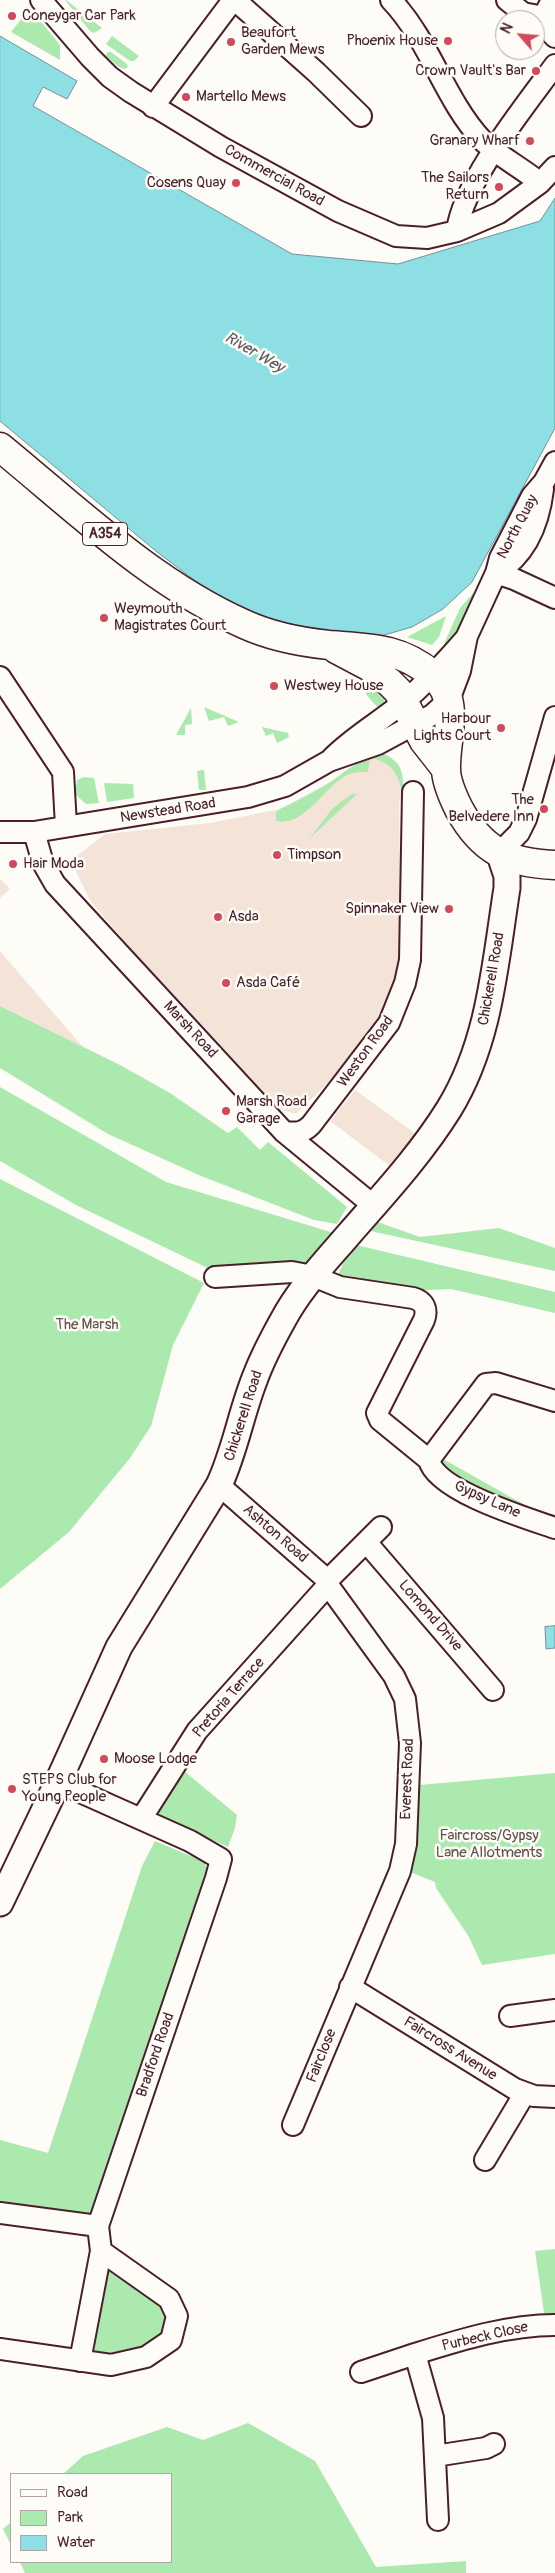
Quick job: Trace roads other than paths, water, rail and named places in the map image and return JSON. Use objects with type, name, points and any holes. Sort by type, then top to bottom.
[{"type":"highway","name":"A354","points":[[0,447],[122,548],[200,602],[264,632],[328,644],[370,646],[390,651],[408,659],[433,675],[442,685],[449,700],[450,740],[446,770]]},
{"type":"highway","name":"A354","points":[[328,644],[381,675],[398,692],[424,741],[446,770],[456,803],[472,830],[497,846]]},
{"type":"highway","points":[[497,846],[536,852],[555,863]]},
{"type":"main road","name":"Chickerell Road","points":[[0,1903],[58,1782],[119,1646],[219,1486],[230,1461],[255,1378],[283,1319],[314,1276],[374,1206],[450,1108],[480,1039],[487,1018],[507,888],[507,876],[497,846]]},
{"type":"street","name":"Commercial Road","points":[[42,0],[86,53],[110,77],[154,107],[221,147],[368,225],[396,236],[427,238],[457,231],[499,214],[540,183],[555,168]]},
{"type":"street","points":[[154,107],[234,0],[316,72],[361,116]]},
{"type":"street","points":[[391,0],[420,39],[465,119],[483,141],[540,183]]},
{"type":"street","points":[[506,0],[523,13],[549,8],[546,26],[555,37]]},
{"type":"street","points":[[457,231],[466,196],[495,150],[555,65]]},
{"type":"street","name":"North Quay","points":[[449,700],[460,671],[468,636],[496,573],[500,558],[532,496],[544,482],[555,462]]},
{"type":"street","points":[[496,573],[555,598]]},
{"type":"street","name":"North Quay","points":[[410,714],[433,675],[468,636]]},
{"type":"street","points":[[0,677],[63,772],[66,826]]},
{"type":"street","points":[[410,714],[432,715],[449,700]]},
{"type":"street","name":"Newstead Road","points":[[0,832],[34,832],[248,797],[284,786],[329,761],[378,744],[410,714]]},
{"type":"street","points":[[497,846],[519,833],[526,819],[555,717]]},
{"type":"street","name":"Weston Road","points":[[284,1132],[298,1134],[304,1132],[311,1125],[376,1043],[398,1004],[410,960],[413,792]]},
{"type":"street","name":"Marsh Road","points":[[34,832],[43,863],[55,884],[284,1132],[374,1206]]},
{"type":"street","points":[[215,1277],[280,1272],[314,1276]]},
{"type":"street","name":"Gypsy Lane","points":[[314,1276],[340,1287],[413,1298],[424,1306],[424,1320],[377,1413],[380,1420],[429,1460],[435,1474],[458,1489],[555,1528]]},
{"type":"street","points":[[429,1460],[486,1384],[496,1383],[555,1401]]},
{"type":"street","name":"Ashton Road","points":[[219,1486],[327,1583]]},
{"type":"street","points":[[327,1583],[381,1527]]},
{"type":"street","name":"Lomond Drive","points":[[367,1543],[493,1690]]},
{"type":"street","name":"Pretoria Terrace","points":[[141,1819],[197,1732],[327,1583]]},
{"type":"street","name":"Everest Road","points":[[327,1583],[394,1676],[405,1699],[408,1713],[409,1769],[404,1853],[400,1870],[350,1987]]},
{"type":"street","points":[[58,1782],[141,1819]]},
{"type":"street","name":"Bradford Road","points":[[80,2361],[101,2251],[98,2226],[216,1878],[220,1859],[190,1841],[141,1819]]},
{"type":"street","name":"Faircross Avenue","points":[[350,1987],[524,2093],[543,2098],[555,2097]]},
{"type":"street","name":"Fairclose","points":[[293,2126],[350,1987]]},
{"type":"street","points":[[510,2016],[555,2010]]},
{"type":"street","points":[[485,2160],[524,2093]]},
{"type":"street","points":[[0,2213],[98,2226]]},
{"type":"street","points":[[0,2349],[111,2365],[146,2357],[171,2340],[177,2316],[169,2299],[101,2251]]},
{"type":"street","name":"Purbeck Close","points":[[360,2372],[474,2336],[528,2326],[555,2325]]},
{"type":"street","points":[[415,2354],[433,2418],[438,2520]]},
{"type":"street","points":[[435,2456],[486,2448],[494,2444]]},
{"type":"water","name":"River Wey","points":[[0,36],[77,81],[67,99],[43,87],[33,106],[292,254],[398,264],[540,221],[555,198],[555,428],[472,582],[443,609],[412,627],[377,637],[327,634],[271,623],[222,601],[157,552],[0,421]]},
{"type":"water","points":[[555,1626],[555,1648],[546,1649],[545,1627]]},
{"type":"place","name":"Coneygar Car Park","points":[[12,16]]},
{"type":"place","name":"Phoenix House","points":[[448,41]]},
{"type":"place","name":"Beaufort Garden Mews","points":[[231,42]]},
{"type":"place","name":"Crown Vault's Bar","points":[[536,71]]},
{"type":"place","name":"Martello Mews","points":[[186,97]]},
{"type":"place","name":"Granary Wharf","points":[[530,141]]},
{"type":"place","name":"Cosens Quay","points":[[236,183]]},
{"type":"place","name":"The Sailors Return","points":[[499,187]]},
{"type":"place","name":"Weymouth Magistrates Court","points":[[104,618]]},
{"type":"place","name":"Westwey House","points":[[274,686]]},
{"type":"place","name":"Harbour Lights Court","points":[[501,728]]},
{"type":"place","name":"The Belvedere Inn","points":[[544,809]]},
{"type":"place","name":"Timpson","points":[[277,855]]},
{"type":"place","name":"Hair Moda","points":[[13,864]]},
{"type":"place","name":"Spinnaker View","points":[[449,909]]},
{"type":"place","name":"Asda","points":[[218,917]]},
{"type":"place","name":"Asda Café","points":[[226,983]]},
{"type":"place","name":"Marsh Road Garage","points":[[226,1111]]},
{"type":"place","name":"Moose Lodge","points":[[104,1759]]},
{"type":"place","name":"STEPS Club for Young People","points":[[12,1789]]},
{"type":"park label","name":"The Marsh","points":[[87,1325]]},
{"type":"park label","name":"Faircross/Gypsy Lane Allotments","points":[[489,1844]]}]
